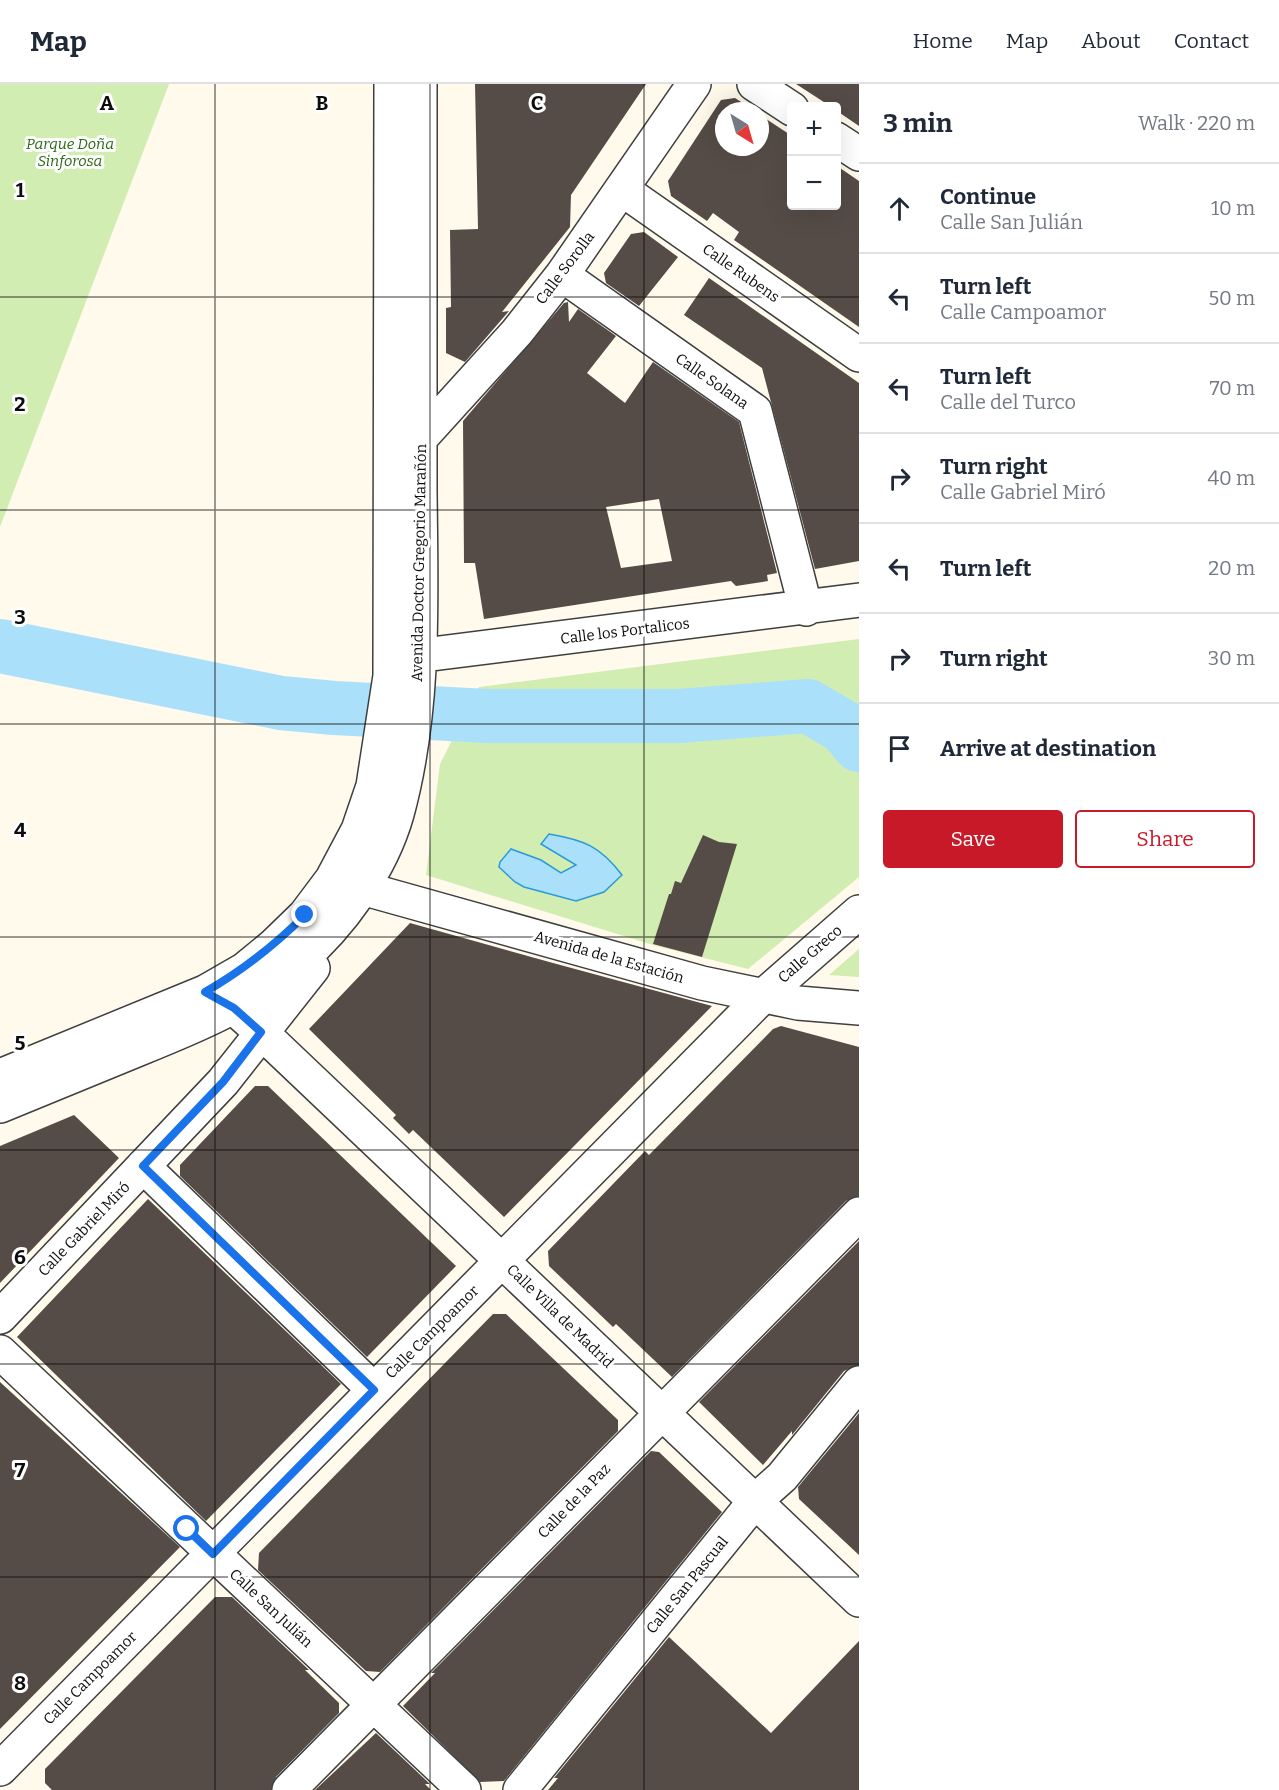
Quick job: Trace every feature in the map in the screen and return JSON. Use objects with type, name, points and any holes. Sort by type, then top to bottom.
[{"type":"street","name":"Avenida Doctor Gregorio Marañón","points":[[0,1076],[205,992],[245,969],[273,946],[305,915],[332,879],[388,787],[416,716],[399,666],[391,84]]},
{"type":"street","name":"Avenida Doctor Gregorio Marañón","points":[[399,666],[420,439],[420,84]]},
{"type":"street","name":"Calle Sorolla","points":[[420,439],[503,347],[562,275],[694,84]]},
{"type":"street","points":[[754,84],[787,106]]},
{"type":"street","points":[[841,142],[859,154]]},
{"type":"street","name":"Calle Rubens","points":[[622,190],[859,355]]},
{"type":"street","name":"Calle Solana","points":[[562,275],[755,411],[806,609]]},
{"type":"street","name":"Calle los Portalicos","points":[[399,666],[859,600]]},
{"type":"street","name":"Avenida Doctor Gregorio Marañón","points":[[0,1106],[234,1008],[270,985],[328,933],[368,890],[390,832],[388,787]]},
{"type":"street","name":"Avenida de la Estación","points":[[368,890],[702,983],[762,997],[829,1007],[859,1008]]},
{"type":"street","name":"Calle Gabriel Miró","points":[[0,1317],[223,1082],[368,890]]},
{"type":"street","name":"Calle Greco","points":[[762,997],[859,912]]},
{"type":"street","name":"Calle Villa de Madrid","points":[[205,992],[234,1008],[261,1032],[859,1600]]},
{"type":"street","name":"Calle Campoamor","points":[[0,1771],[762,997]]},
{"type":"street","points":[[143,1166],[374,1390]]},
{"type":"street","name":"Calle de la Paz","points":[[289,1790],[859,1214]]},
{"type":"street","name":"Calle San Julián","points":[[0,1352],[464,1790]]},
{"type":"street","name":"Calle San Pascual","points":[[520,1790],[755,1501],[782,1477],[859,1383]]},
{"type":"street","points":[[0,1771],[18,1790]]},
{"type":"green space","name":"Parque Doña Sinforosa","points":[[0,84],[169,84],[0,527]]},
{"type":"green space","points":[[859,639],[859,877],[748,969],[653,945],[426,875],[440,764],[479,687]]},
{"type":"green space","points":[[859,949],[859,977],[829,975]]},
{"type":"water","points":[[549,834],[590,846],[606,857],[622,875],[604,892],[576,901],[524,887],[499,867],[500,862],[511,849],[541,860],[561,873],[576,865],[541,844]]},
{"type":"building","points":[[475,84],[646,84],[571,195],[570,227],[502,312],[509,311],[465,362],[446,353],[446,308],[451,307],[450,230],[478,229]]},
{"type":"building","points":[[796,84],[859,84],[859,126],[841,114],[841,102],[824,102]]},
{"type":"building","points":[[735,98],[741,102],[720,102]]},
{"type":"building","points":[[715,109],[715,156],[769,156],[769,121],[787,133],[787,210],[841,210],[841,169],[859,181],[859,327],[734,240],[739,232],[713,213],[707,221],[671,196],[668,181]]},
{"type":"building","points":[[644,232],[678,257],[639,306],[606,283],[604,273],[631,234]]},
{"type":"building","points":[[709,278],[859,383],[859,561],[815,569],[762,368],[684,315]]},
{"type":"building","points":[[568,302],[569,322],[578,309],[616,336],[587,373],[625,403],[653,362],[739,422],[777,573],[767,575],[768,581],[736,586],[731,581],[484,619],[475,563],[464,563],[463,421],[564,303]],"holes":[[[659,499],[672,561],[621,568],[606,507]]]},
{"type":"building","points":[[703,835],[719,842],[737,844],[702,957],[653,944],[669,894],[671,894],[675,881],[681,883]]},
{"type":"building","points":[[410,923],[712,1006],[504,1217],[413,1130],[409,1134],[393,1118],[396,1115],[309,1029]]},
{"type":"building","points":[[781,1026],[859,1047],[859,1196],[846,1201],[672,1377],[616,1324],[613,1327],[549,1266],[548,1251],[645,1151],[649,1155],[773,1029]]},
{"type":"building","points":[[255,1086],[268,1086],[456,1266],[367,1357],[180,1176],[180,1165]]},
{"type":"building","points":[[74,1115],[119,1158],[0,1283],[0,1146]]},
{"type":"building","points":[[148,1199],[341,1384],[206,1521],[17,1337]]},
{"type":"building","points":[[859,1241],[859,1365],[844,1371],[792,1435],[792,1431],[763,1465],[699,1402]]},
{"type":"building","points":[[493,1314],[506,1314],[618,1420],[618,1431],[380,1672],[366,1671],[258,1570],[259,1553]]},
{"type":"building","points":[[0,1382],[180,1547],[0,1729]]},
{"type":"building","points":[[859,1413],[859,1555],[799,1499],[798,1487]]},
{"type":"building","points":[[651,1451],[659,1452],[722,1512],[504,1781],[480,1782],[403,1706],[435,1673],[431,1673]]},
{"type":"building","points":[[215,1597],[232,1597],[309,1670],[305,1670],[339,1703],[339,1713],[276,1777],[271,1790],[52,1790],[45,1783],[45,1769]]},
{"type":"building","points":[[669,1637],[771,1733],[859,1641],[859,1790],[548,1790],[558,1778],[554,1778]]},
{"type":"building","points":[[376,1733],[430,1784],[425,1784],[431,1790],[315,1790]]},
{"type":"waterway","points":[[0,646],[281,703],[334,708],[488,716],[679,716],[808,706],[844,727],[859,745]]},
{"type":"route","points":[[187,1529],[213,1554],[374,1390],[143,1166],[223,1082],[261,1032],[234,1008],[205,992],[245,969],[305,915]]}]
